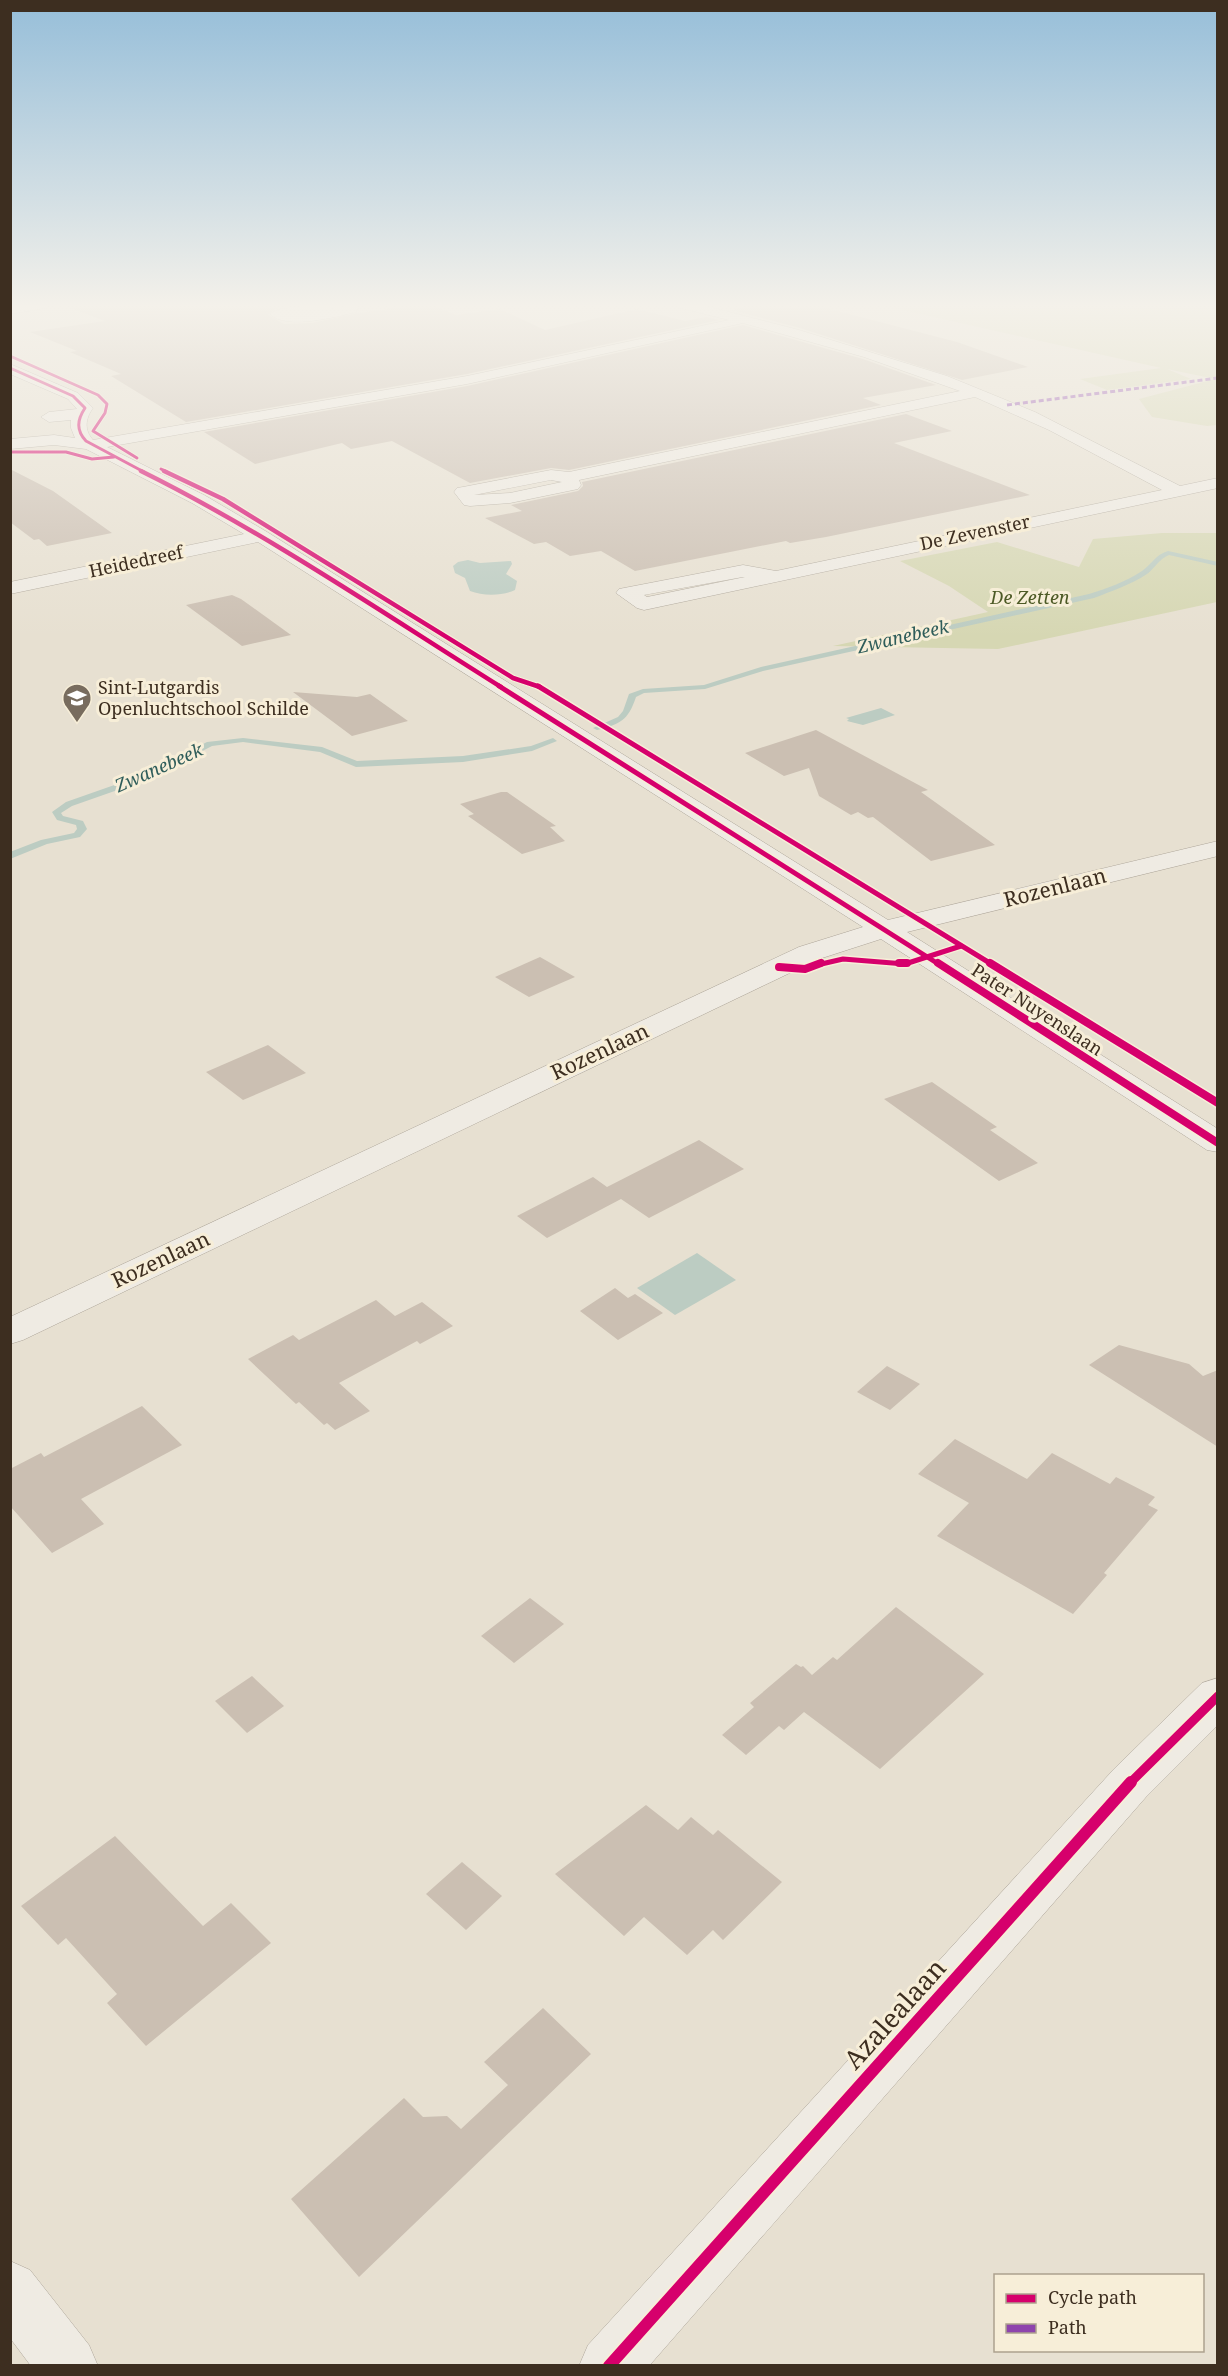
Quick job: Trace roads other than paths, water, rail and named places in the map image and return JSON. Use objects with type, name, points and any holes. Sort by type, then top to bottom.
[{"type":"street","points":[[49,417],[71,415]]},
{"type":"street","points":[[80,415],[77,428],[86,442]]},
{"type":"street","points":[[24,426],[86,442],[246,415]]},
{"type":"street","points":[[569,477],[572,485],[510,498],[470,501],[463,492],[551,475],[569,477],[867,415]]},
{"type":"street","points":[[1026,415],[1076,438],[1178,492]]},
{"type":"street","name":"Pater Nuyenslaan","points":[[10,444],[54,440],[86,442],[198,499],[261,536],[1218,1143]]},
{"type":"street","name":"De Zevenster","points":[[771,576],[743,571],[626,593],[644,604],[1218,483]]},
{"type":"street","name":"Heidedreef","points":[[10,588],[261,536]]},
{"type":"street","name":"Rozenlaan","points":[[10,1332],[809,953],[885,930],[1218,848]]},
{"type":"street","name":"Azalealaan","points":[[609,2366],[1130,1784],[1218,1696]]},
{"type":"street","points":[[10,2290],[68,2366]]},
{"type":"waterway","name":"Zwanebeek","points":[[597,728],[621,719],[627,711],[632,696],[643,691],[705,687],[761,669],[1091,596],[1120,586],[1147,571],[1160,556],[1168,553],[1218,564]]},
{"type":"waterway","name":"Zwanebeek","points":[[10,856],[44,842],[77,835],[82,829],[80,823],[60,818],[56,812],[69,804],[143,778],[210,744],[243,740],[274,743],[322,750],[356,764],[463,759],[532,748],[553,741]]},
{"type":"place","name":"Sint-Lutgardis Openluchtschool Schilde","points":[[77,724]]},
{"type":"park label","name":"De Zetten","points":[[1030,598]]}]
